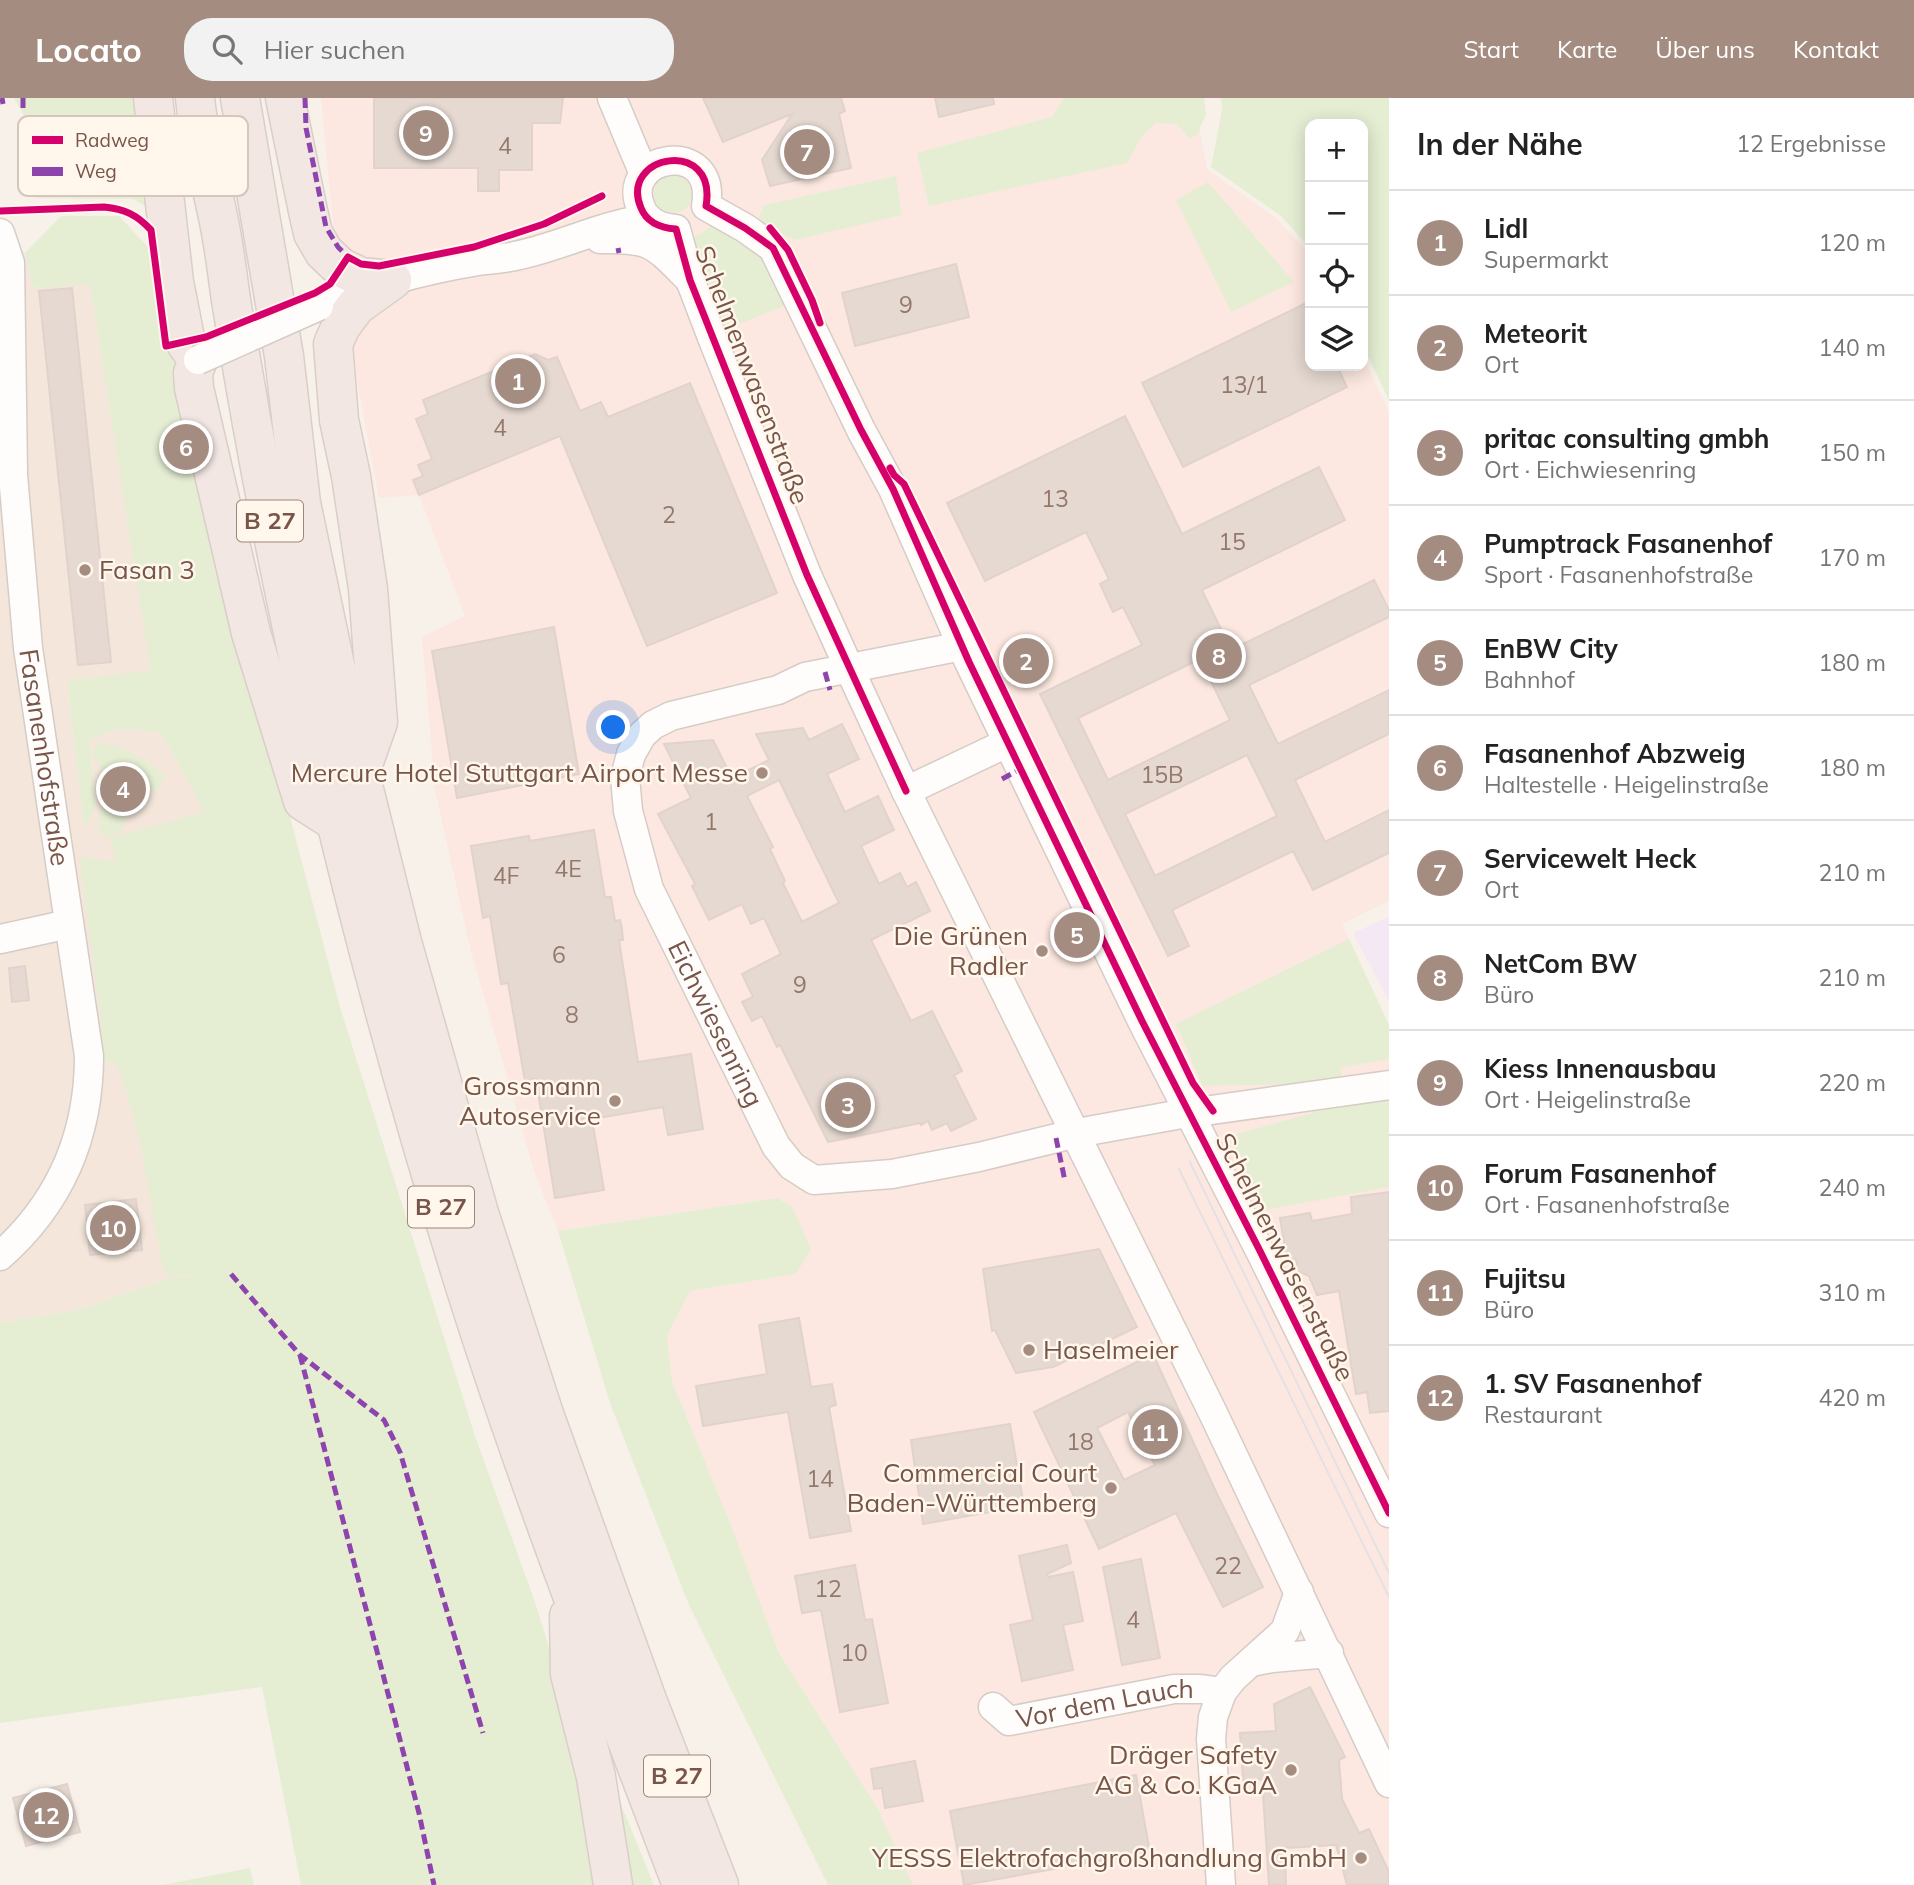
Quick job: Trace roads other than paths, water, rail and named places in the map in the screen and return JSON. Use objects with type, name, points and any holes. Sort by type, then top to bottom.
[{"type":"highway","points":[[153,98],[155,116]]},
{"type":"highway","name":"B 27","points":[[194,98],[196,116]]},
{"type":"highway","name":"B 27","points":[[240,98],[243,116]]},
{"type":"highway","points":[[285,98],[307,211],[313,233],[324,252],[340,267],[361,277],[391,280]]},
{"type":"highway","name":"B 27","points":[[248,145],[284,356],[301,503],[360,773],[402,942],[447,1107],[512,1320],[593,1553],[713,1868]]},
{"type":"highway","points":[[164,196],[174,282],[186,343],[198,360],[193,373],[194,388],[251,633],[303,801],[336,822]]},
{"type":"highway","name":"B 27","points":[[213,196],[281,580],[336,822],[384,1008],[464,1284],[568,1586],[682,1885]]},
{"type":"highway","points":[[360,773],[378,722],[368,589],[353,488],[339,420],[333,344],[341,326],[356,306],[391,280]]},
{"type":"highway","points":[[568,1586],[570,1674],[596,1777],[613,1885]]},
{"type":"highway","points":[[713,1868],[729,1885]]},
{"type":"street","points":[[612,98],[643,197]]},
{"type":"street","name":"Schelmenwasenstraße","points":[[622,124],[673,159],[694,166],[706,184],[706,206],[773,248],[861,430],[893,489],[1007,743],[1165,1069],[1389,1513]]},
{"type":"street","points":[[198,360],[319,306],[391,280],[515,256],[617,224],[643,197],[659,162],[673,159]]},
{"type":"street","points":[[477,262],[513,244],[567,226],[609,206],[643,197]]},
{"type":"street","name":"Schelmenwasenstraße","points":[[643,197],[666,228],[676,229],[690,280],[807,575],[906,791],[1077,1133],[1329,1653],[1389,1783]]},
{"type":"street","name":"Fasanenhofstraße","points":[[0,233],[10,263],[13,475],[27,648],[89,1056],[89,1086],[85,1111],[76,1145],[61,1180],[23,1234],[0,1256]]},
{"type":"street","points":[[575,239],[633,239],[649,242],[663,251],[690,280]]},
{"type":"street","name":"Eichwiesenring","points":[[966,654],[854,677],[805,677],[778,690],[671,716],[653,725],[642,735],[631,754],[625,777],[628,811],[649,889],[776,1146],[792,1166],[814,1180],[892,1174],[979,1157],[1077,1133],[1389,1085]]},
{"type":"street","points":[[906,791],[1007,743]]},
{"type":"street","points":[[0,939],[69,923]]},
{"type":"street","name":"Vor dem Lauch","points":[[1221,1885],[1211,1739],[1213,1717],[1222,1692],[1233,1678],[1285,1631],[1299,1592]]},
{"type":"street","points":[[1251,1662],[1272,1657],[1329,1653]]},
{"type":"street","name":"Vor dem Lauch","points":[[993,1707],[1009,1721],[1174,1689],[1222,1692]]},
{"type":"tram line","points":[[1190,1162],[1389,1573]]},
{"type":"tram line","points":[[1179,1169],[1389,1597]]},
{"type":"place","name":"Kiess Innenausbau","points":[[426,133]]},
{"type":"place","name":"Servicewelt Heck","points":[[807,152]]},
{"type":"place","name":"Lidl","points":[[518,381]]},
{"type":"place","name":"Fasanenhof Abzweig","points":[[186,447]]},
{"type":"place","name":"Fasan 3","points":[[85,570]]},
{"type":"place","name":"NetCom BW","points":[[1219,656]]},
{"type":"place","name":"Meteorit","points":[[1026,661]]},
{"type":"place","name":"Mercure Hotel Stuttgart Airport Messe","points":[[762,773]]},
{"type":"place","name":"Pumptrack Fasanenhof","points":[[123,789]]},
{"type":"place","name":"EnBW City","points":[[1077,935]]},
{"type":"place","name":"Die Grünen Radler","points":[[1042,951]]},
{"type":"place","name":"Grossmann Autoservice","points":[[615,1101]]},
{"type":"place","name":"pritac consulting gmbh","points":[[848,1105]]},
{"type":"place","name":"Forum Fasanenhof","points":[[113,1228]]},
{"type":"place","name":"Haselmeier","points":[[1029,1350]]},
{"type":"place","name":"Fujitsu","points":[[1155,1432]]},
{"type":"place","name":"Commercial Court Baden-Württemberg","points":[[1111,1488]]},
{"type":"place","name":"Dräger Safety AG & Co. KGaA","points":[[1291,1770]]},
{"type":"place","name":"1. SV Fasanenhof","points":[[46,1815]]},
{"type":"place","name":"YESSS Elektrofachgroßhandlung GmbH","points":[[1361,1858]]}]
